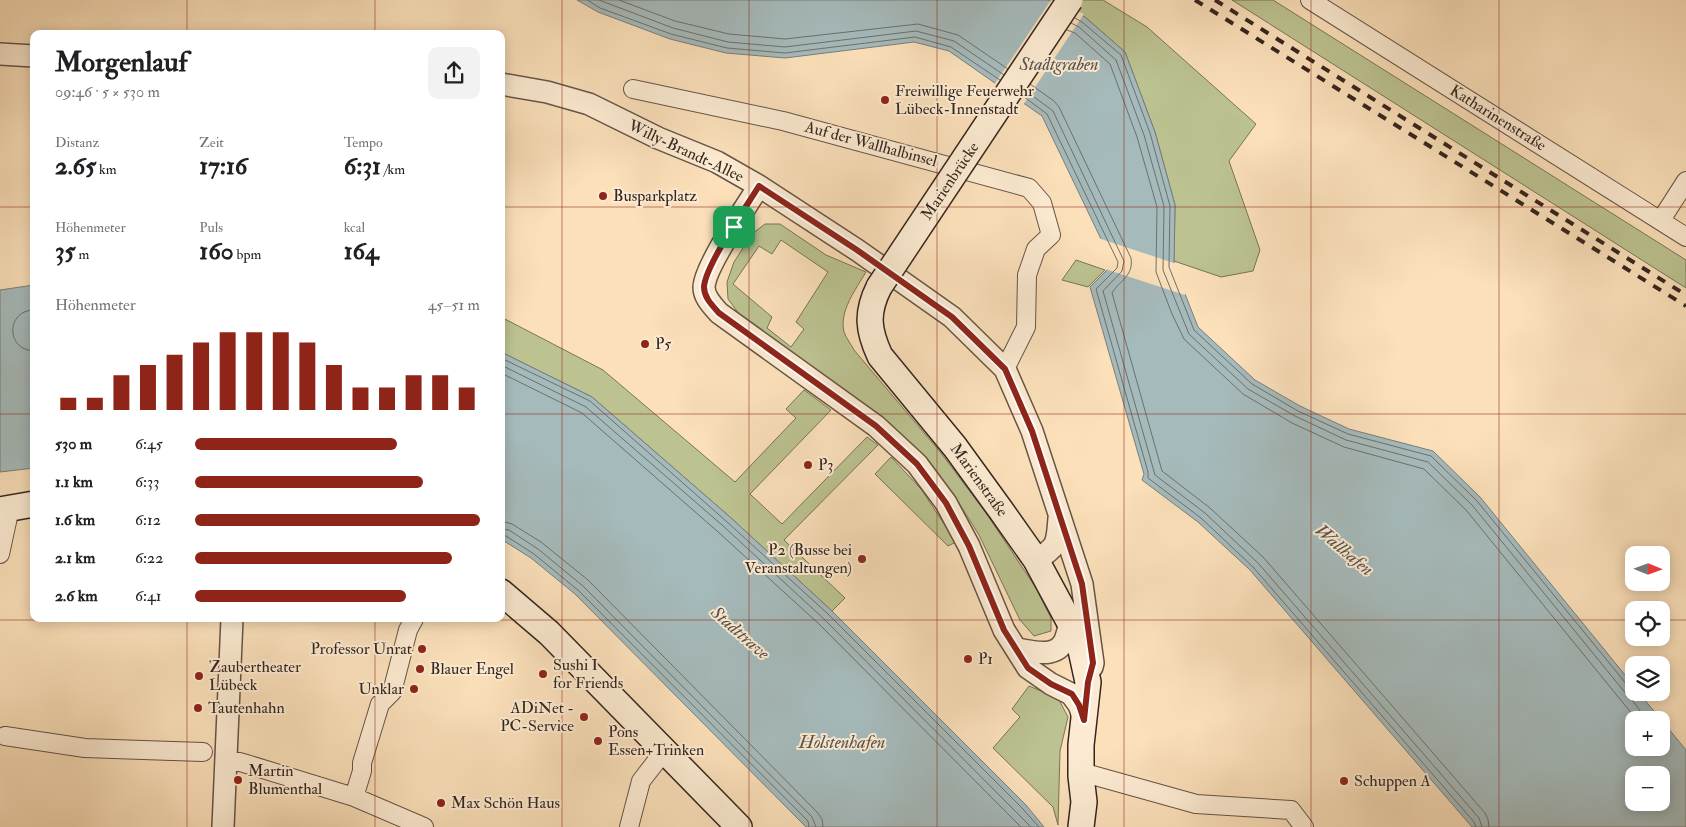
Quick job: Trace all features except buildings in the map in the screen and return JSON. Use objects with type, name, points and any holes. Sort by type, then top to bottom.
[{"type":"main road","name":"Marienbrücke","points":[[879,287],[1070,0]]},
{"type":"main road","name":"Marienstraße","points":[[879,287],[872,301],[869,314],[874,343],[880,356],[955,447],[1036,560],[1070,623],[1081,650],[1088,682]]},
{"type":"main road","points":[[505,595],[549,633],[739,827]]},
{"type":"main road","name":"Willy-Brandt-Allee","points":[[1081,827],[1084,802],[1081,776],[1081,744],[1088,682]]},
{"type":"main road","name":"Willy-Brandt-Allee","points":[[1070,827],[1081,776]]},
{"type":"street","name":"Katharinenstraße","points":[[1310,0],[1686,237]]},
{"type":"street","points":[[0,54],[30,56]]},
{"type":"street","name":"Willy-Brandt-Allee","points":[[505,85],[547,92],[590,104],[658,138],[717,162],[759,186],[857,250],[952,317],[1005,369],[1032,431],[1082,584],[1093,663],[1088,682]]},
{"type":"street","name":"Auf der Wallhalbinsel","points":[[633,89],[783,121],[1029,188],[1042,203],[1051,235],[1036,250],[1027,275],[1026,327],[1005,369]]},
{"type":"street","points":[[1660,220],[1686,181]]},
{"type":"street","points":[[759,186],[709,268],[704,289],[710,303],[719,313],[876,426],[917,464],[946,503],[969,546],[1004,630],[1028,668],[1051,684],[1072,694],[1079,705],[1084,720]]},
{"type":"street","points":[[1,548],[15,507]]},
{"type":"street","name":"Willy-Brandt-Allee","points":[[1036,560],[1054,548],[1058,537],[1059,512]]},
{"type":"street","points":[[223,827],[215,755],[232,622]]},
{"type":"street","points":[[354,797],[380,704],[392,692],[408,630],[412,622]]},
{"type":"street","points":[[1016,649],[1045,653],[1053,651],[1064,642],[1070,623]]},
{"type":"street","points":[[2,735],[85,748],[173,751],[215,755],[354,797],[424,827]]},
{"type":"street","points":[[629,827],[641,781],[665,750]]},
{"type":"street","points":[[1081,776],[1092,775],[1196,804],[1291,810],[1304,827]]},
{"type":"green space","points":[[1048,0],[1103,0],[1147,27],[1256,124],[1229,161],[1260,250],[1253,271],[1221,277],[1174,261],[1175,205],[1155,132],[1125,52],[1085,17]]},
{"type":"green space","points":[[1232,0],[1273,0],[1686,260],[1686,288]]},
{"type":"green space","points":[[765,224],[780,224],[826,255],[866,272],[846,308],[843,324],[846,336],[854,350],[941,453],[986,513],[1036,588],[1051,618],[1051,631],[1034,636],[1020,620],[979,535],[957,500],[931,467],[898,431],[740,315],[728,299],[727,282],[734,262],[752,234]],"holes":[[[781,240],[828,272],[796,322],[804,329],[791,347],[767,328],[772,317],[733,284],[759,246],[772,254]]]},
{"type":"green space","points":[[1076,260],[1105,270],[1088,287],[1062,280]]},
{"type":"green space","points":[[505,319],[603,370],[735,482],[796,418],[786,409],[804,390],[831,410],[750,494],[782,524],[867,437],[878,445],[784,540],[845,598],[832,611],[730,517],[592,397],[505,354]]},
{"type":"green space","points":[[891,457],[921,489],[956,542],[948,546],[875,474]]},
{"type":"green space","points":[[1029,686],[1058,698],[1068,717],[1060,751],[1058,825],[1053,807],[993,748],[1020,717],[1012,709]]},
{"type":"water","points":[[577,0],[1048,0],[1085,17],[1125,52],[1155,132],[1175,205],[1174,266],[1198,327],[1255,380],[1300,406],[1349,429],[1433,451],[1480,497],[1625,675],[1625,701],[1646,701],[1654,711],[1625,711],[1625,756],[1670,756],[1670,731],[1686,750],[1686,827],[1472,827],[1250,570],[1198,522],[1142,480],[1144,474],[1090,287],[1113,264],[1042,116],[949,51],[914,42],[785,58],[726,53],[670,39],[598,12]]},
{"type":"water","points":[[30,286],[30,468],[0,472],[0,290]]},
{"type":"water","name":"Holstenhafen","points":[[505,354],[592,397],[730,517],[832,611],[1026,805],[1044,827],[806,827],[575,594],[531,558],[505,542]]},
{"type":"pier","points":[[1051,0],[1084,14],[1023,105],[994,85]]},
{"type":"pier","points":[[1098,238],[1177,264],[1186,291],[1185,295],[1105,269],[1110,264]]},
{"type":"railway","points":[[1195,0],[1686,306]]},
{"type":"railway","points":[[1215,0],[1686,295]]},
{"type":"place","name":"Freiwillige Feuerwehr Lübeck-Innenstadt","points":[[885,100]]},
{"type":"place","name":"Busparkplatz","points":[[603,196]]},
{"type":"place","name":"P5","points":[[645,344]]},
{"type":"place","name":"P3","points":[[808,465]]},
{"type":"place","name":"P2 (Busse bei Veranstaltungen)","points":[[862,559]]},
{"type":"place","name":"Professor Unrat","points":[[422,649]]},
{"type":"place","name":"P1","points":[[968,659]]},
{"type":"place","name":"Blauer Engel","points":[[420,669]]},
{"type":"place","name":"Sushi I for Friends","points":[[543,674]]},
{"type":"place","name":"Zaubertheater Lübeck","points":[[199,676]]},
{"type":"place","name":"Unklar","points":[[414,689]]},
{"type":"place","name":"Tautenhahn","points":[[198,708]]},
{"type":"place","name":"ADiNet - PC-Service","points":[[584,717]]},
{"type":"place","name":"Pons Essen+Trinken","points":[[598,741]]},
{"type":"place","name":"Martin Blumenthal","points":[[238,780]]},
{"type":"place","name":"Schuppen A","points":[[1344,781]]},
{"type":"place","name":"Max Schön Haus","points":[[441,803]]},
{"type":"route","points":[[759,186],[857,250],[952,317],[1005,369],[1032,431],[1082,584],[1093,663],[1088,682],[1084,720],[1079,705],[1072,694],[1051,684],[1028,668],[1004,630],[969,546],[946,503],[917,464],[876,426],[719,313],[710,303],[704,289],[709,268],[734,227],[759,186]]},
{"type":"water label","name":"Stadtgraben","points":[[1059,64]]},
{"type":"water label","name":"Wallhafen","points":[[1344,550]]},
{"type":"water label","name":"Stadttrave","points":[[740,633]]}]
